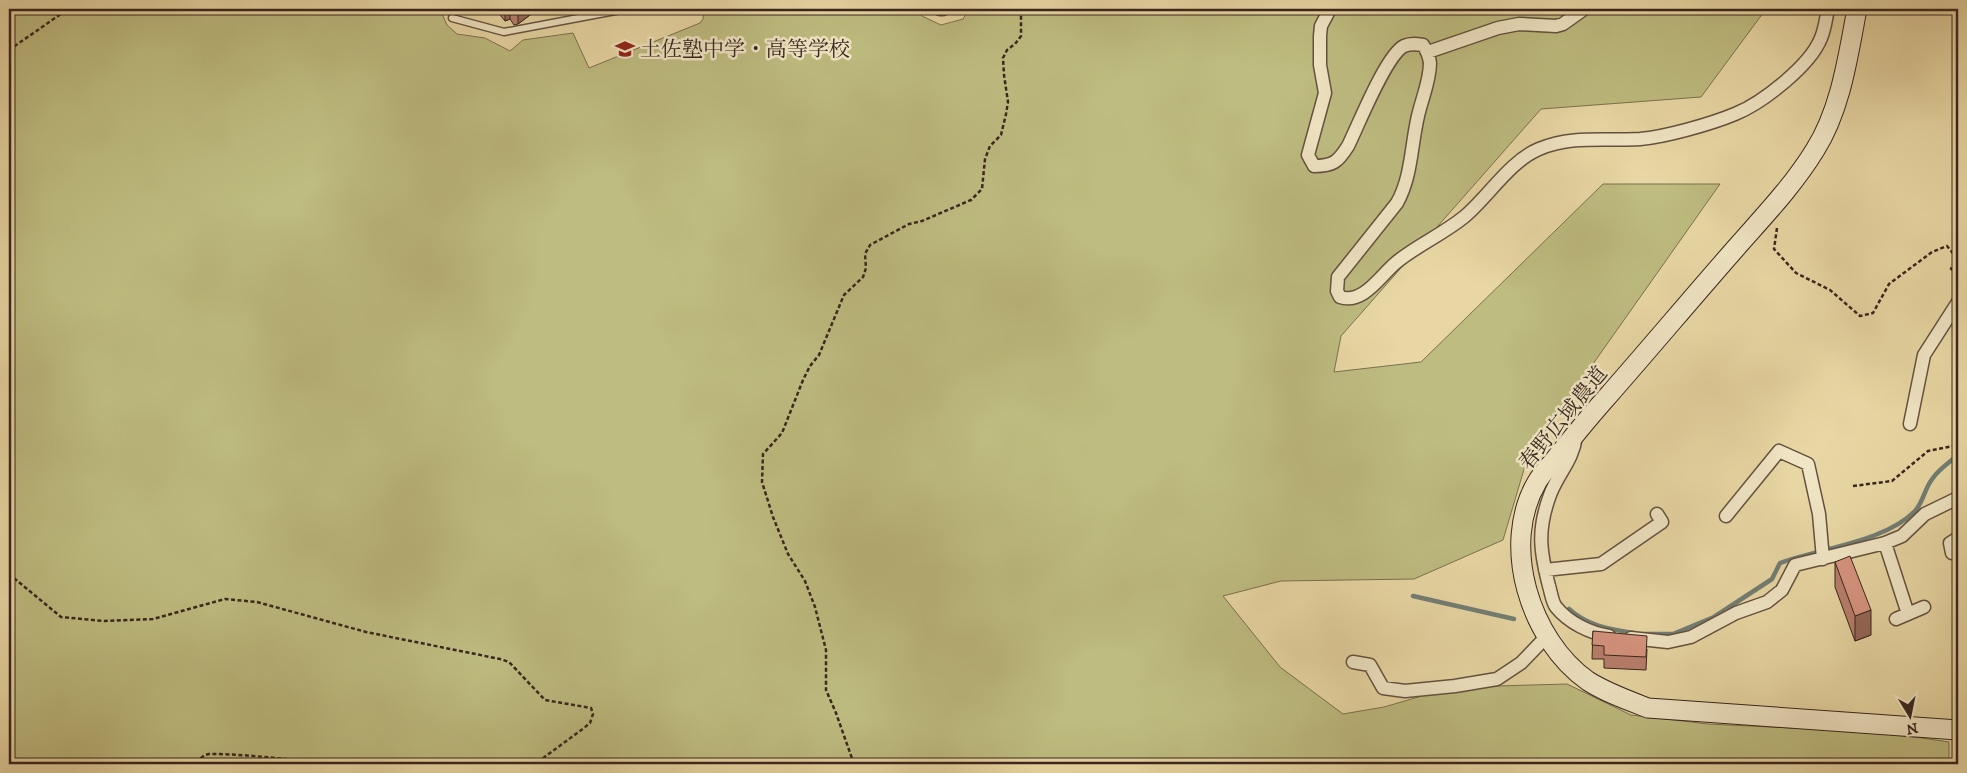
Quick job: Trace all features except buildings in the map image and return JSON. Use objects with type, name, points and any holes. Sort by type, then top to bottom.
[{"type":"street","points":[[1330,9],[1320,26],[1320,65],[1324,93],[1308,155],[1314,166],[1329,166],[1340,158],[1348,146],[1388,64],[1403,47],[1414,44],[1423,45],[1428,52],[1430,64],[1404,190],[1397,203],[1338,277],[1337,292],[1340,297],[1347,299],[1366,292],[1398,261],[1466,216],[1525,156],[1539,148],[1564,141],[1589,138],[1652,138],[1735,114],[1756,104],[1795,74],[1810,57],[1822,38],[1828,9]]},
{"type":"street","points":[[1428,52],[1498,28],[1519,24],[1556,26],[1584,9]]},
{"type":"street","name":"春野広域農道","points":[[1857,9],[1836,106],[1816,150],[1774,204],[1576,434],[1538,482],[1526,509],[1521,545],[1523,576],[1534,610],[1547,636],[1563,659],[1588,680],[1618,697],[1648,708],[1958,730]]},
{"type":"street","points":[[1910,424],[1924,355],[1958,302]]},
{"type":"street","points":[[1576,434],[1574,450],[1550,495],[1540,535],[1541,554],[1554,605],[1566,618],[1595,634],[1668,642],[1691,637],[1736,613],[1767,602],[1782,590],[1795,565],[1885,543],[1902,536],[1925,514],[1958,498]]},
{"type":"street","points":[[1726,516],[1779,451],[1808,464],[1818,514],[1823,559]]},
{"type":"street","points":[[1545,570],[1601,564],[1662,522],[1658,514]]},
{"type":"street","points":[[1952,553],[1950,543],[1958,538]]},
{"type":"street","points":[[1885,543],[1902,616],[1924,607]]},
{"type":"street","points":[[1353,662],[1370,665],[1383,688],[1406,691],[1454,686],[1497,678],[1521,663],[1547,636]]},
{"type":"lane","points":[[452,18],[504,32],[626,9]]},
{"type":"path","points":[[9,50],[68,9]]},
{"type":"path","points":[[854,764],[826,690],[826,650],[815,607],[805,581],[788,554],[773,517],[762,482],[763,454],[782,433],[802,380],[819,355],[844,295],[863,277],[866,268],[865,254],[870,245],[909,224],[922,221],[971,200],[982,189],[986,159],[990,146],[1001,135],[1006,114],[1008,102],[1003,58],[1007,50],[1021,36],[1021,9]]},
{"type":"path","points":[[1774,204],[1777,227],[1774,249],[1796,273],[1830,290],[1860,316],[1873,313],[1889,284],[1932,252],[1947,246],[1956,257],[1952,269],[1958,273]]},
{"type":"path","points":[[1853,486],[1892,482],[1928,451],[1958,446]]},
{"type":"path","points":[[9,574],[61,617],[104,621],[153,619],[225,599],[257,602],[366,632],[509,662],[545,700],[591,708],[594,714],[590,723],[536,764]]},
{"type":"path","points":[[204,764],[202,758],[209,754],[264,756],[344,764],[376,764]]},
{"type":"shaded area","points":[[9,9],[440,9],[447,25],[457,34],[485,38],[510,51],[523,40],[573,33],[589,68],[700,23],[703,19],[704,9],[918,9],[922,16],[941,25],[963,19],[969,9],[1766,9],[1701,97],[1541,109],[1341,336],[1334,372],[1421,362],[1603,184],[1720,184],[1528,456],[1503,540],[1414,579],[1281,581],[1223,596],[1280,667],[1343,714],[1384,707],[1432,693],[1496,686],[1567,684],[1631,715],[1708,724],[1854,731],[1949,742],[1949,764],[9,764]]},
{"type":"waterway","points":[[1644,634],[1673,634],[1714,617],[1772,579],[1780,563],[1870,537],[1902,522],[1918,508],[1935,475],[1958,455]]},
{"type":"waterway","points":[[1413,596],[1514,619]]},
{"type":"waterway","points":[[1569,609],[1591,623],[1634,633]]},
{"type":"place","name":"土佐塾中学・高等学校","points":[[625,49]]}]
